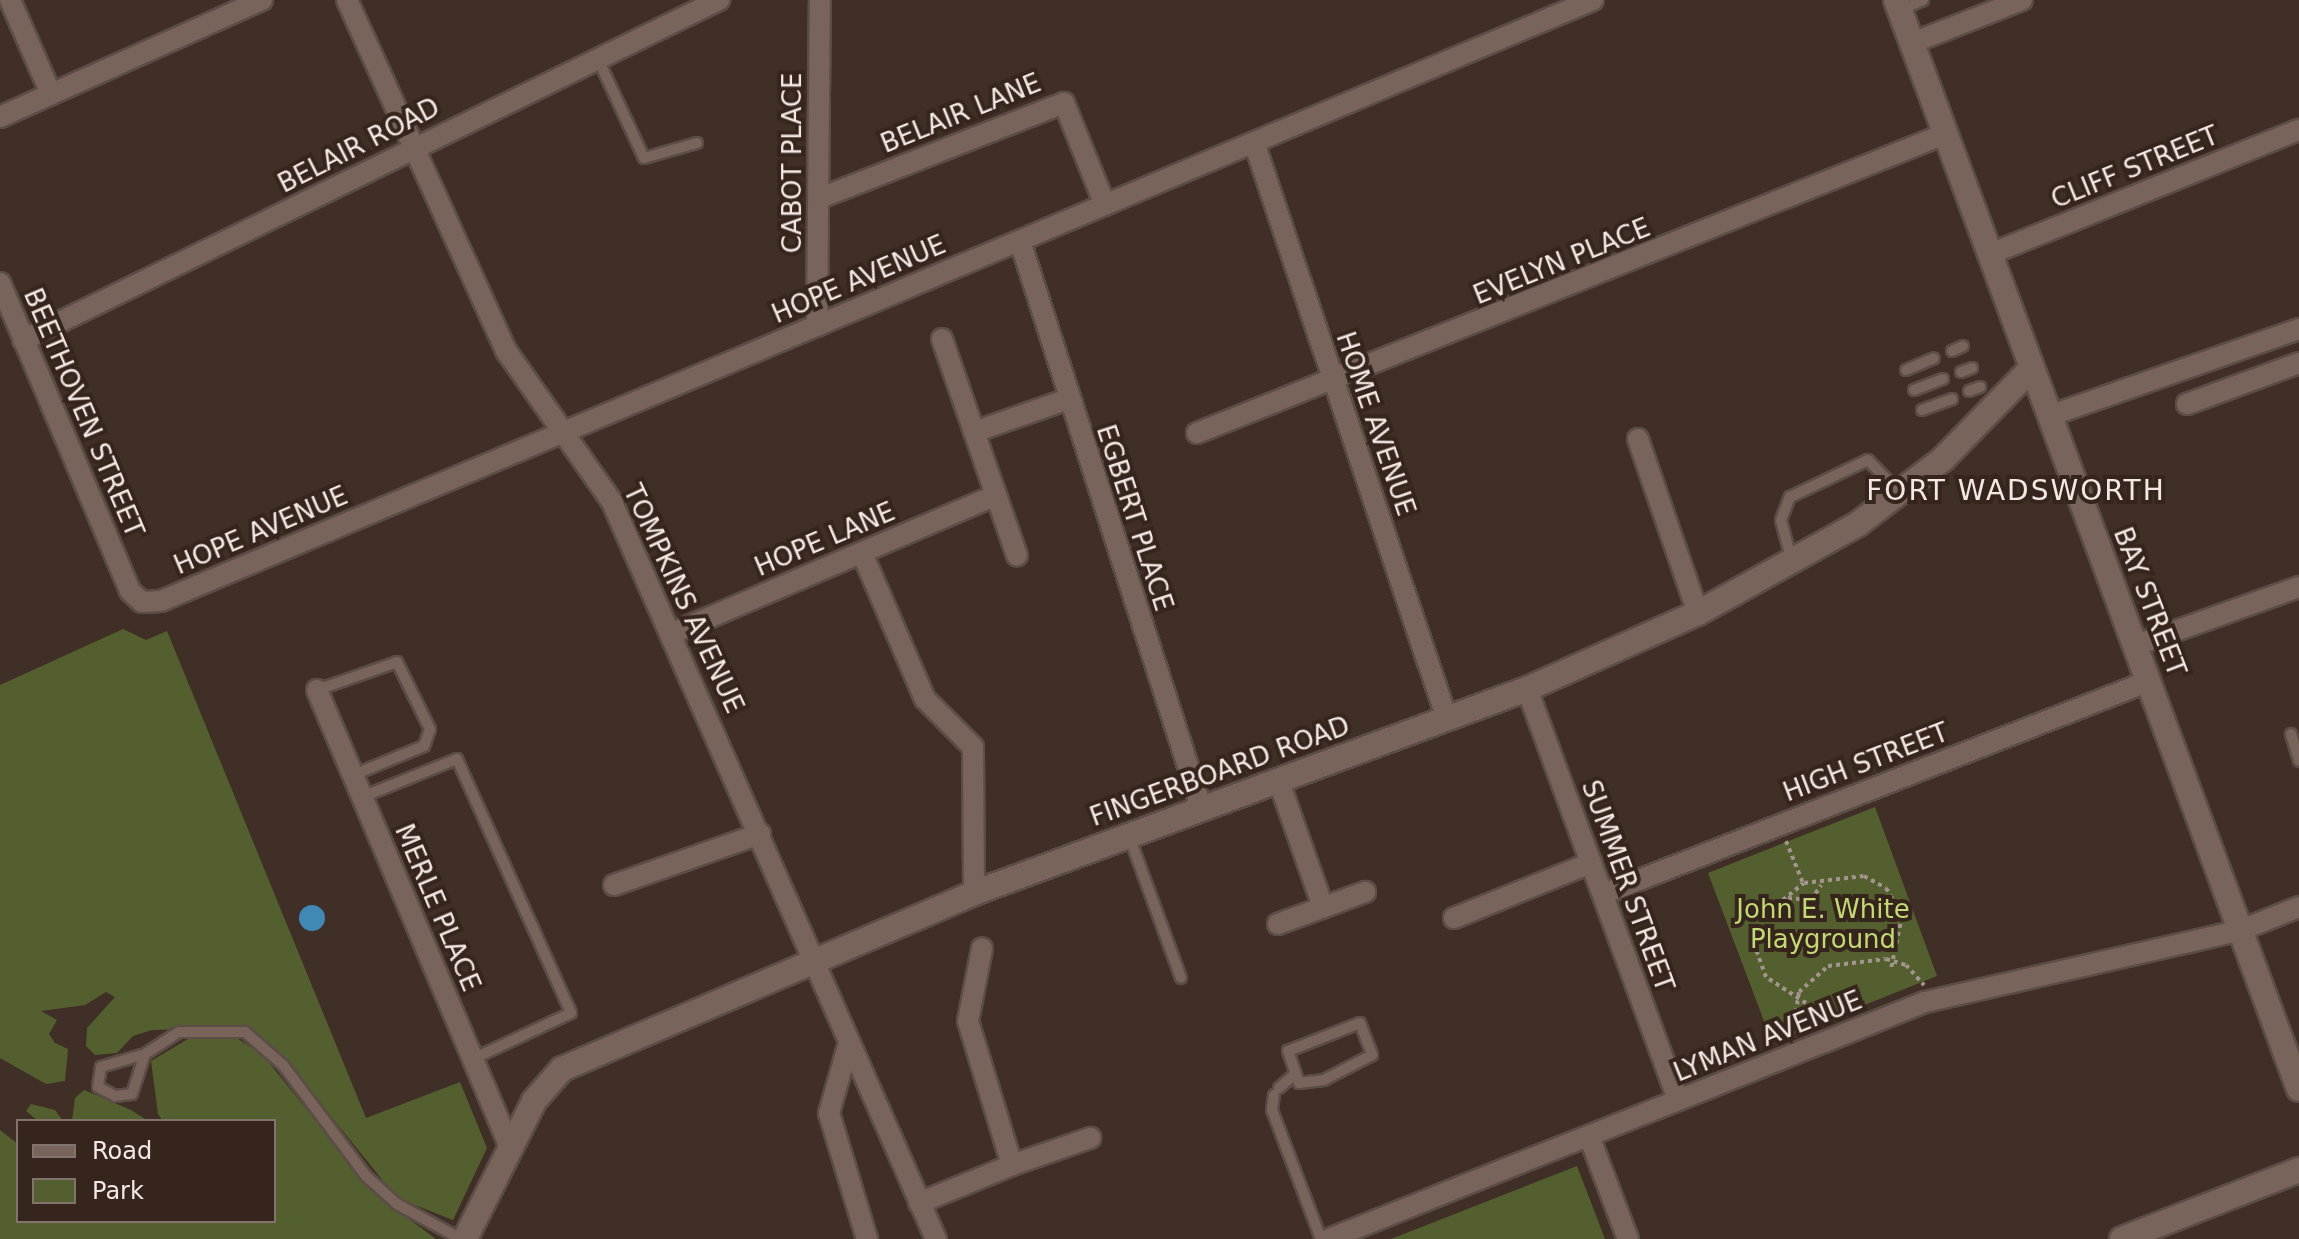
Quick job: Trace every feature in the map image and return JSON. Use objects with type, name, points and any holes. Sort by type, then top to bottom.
[{"type":"street","points":[[10,0],[51,94]]},
{"type":"street","points":[[0,117],[262,0]]},
{"type":"street","name":"TOMPKINS AVENUE","points":[[347,0],[412,149],[507,352],[612,502],[673,633],[815,961],[848,1046],[936,1239]]},
{"type":"street","name":"BELAIR ROAD","points":[[23,340],[719,0]]},
{"type":"street","name":"CABOT PLACE","points":[[817,326],[820,0]]},
{"type":"street","name":"HOPE AVENUE","points":[[142,602],[161,601],[1255,145],[1593,0]]},
{"type":"street","points":[[1912,43],[2022,0]]},
{"type":"street","name":"BAY STREET","points":[[1898,5],[2030,370],[2136,645],[2299,1089]]},
{"type":"street","name":"BELAIR LANE","points":[[820,198],[1064,103],[1105,205]]},
{"type":"street","name":"CLIFF STREET","points":[[1990,254],[2299,130]]},
{"type":"street","name":"EVELYN PLACE","points":[[1197,433],[1334,383],[1945,134]]},
{"type":"street","name":"HOME AVENUE","points":[[1255,145],[1447,719]]},
{"type":"street","name":"EGBERT PLACE","points":[[1020,241],[1068,399],[1202,810]]},
{"type":"street","name":"BEETHOVEN STREET","points":[[0,283],[130,591],[142,602]]},
{"type":"street","points":[[2049,416],[2299,329]]},
{"type":"street","points":[[942,339],[1017,555]]},
{"type":"street","points":[[2187,404],[2299,363]]},
{"type":"street","name":"FINGERBOARD ROAD","points":[[463,1239],[510,1146],[562,1069],[974,893],[1527,689],[1698,613],[1792,563],[1900,493],[2030,370]]},
{"type":"street","points":[[974,432],[1068,399]]},
{"type":"street","points":[[1638,439],[1698,613]]},
{"type":"street","name":"HOPE LANE","points":[[673,633],[996,495]]},
{"type":"street","points":[[862,553],[925,699],[973,747],[974,893]]},
{"type":"street","points":[[2136,645],[2299,587]]},
{"type":"street","name":"HIGH STREET","points":[[1603,894],[2149,681]]},
{"type":"street","name":"SUMMER STREET","points":[[1527,689],[1678,1100]]},
{"type":"street","name":"MERLE PLACE","points":[[317,690],[510,1146]]},
{"type":"street","points":[[1278,779],[1323,907]]},
{"type":"street","points":[[614,885],[760,834]]},
{"type":"street","points":[[1454,918],[1591,863]]},
{"type":"street","points":[[1278,924],[1365,892]]},
{"type":"street","name":"LYMAN AVENUE","points":[[1329,1239],[1944,996],[2241,930],[2299,907]]},
{"type":"street","points":[[982,948],[968,1021],[1012,1165]]},
{"type":"street","points":[[848,1046],[829,1113],[867,1239]]},
{"type":"street","points":[[1589,1136],[1628,1239]]},
{"type":"street","points":[[919,1203],[1012,1165],[1090,1138]]},
{"type":"street","points":[[2122,1239],[2299,1170]]},
{"type":"lane","points":[[1898,5],[1923,0]]},
{"type":"lane","points":[[597,57],[644,158],[697,143]]},
{"type":"lane","points":[[1952,351],[1963,346]]},
{"type":"lane","points":[[1906,370],[1934,358]]},
{"type":"lane","points":[[1914,390],[1943,379]]},
{"type":"lane","points":[[1922,410],[1952,399]]},
{"type":"lane","points":[[1792,563],[1781,520],[1790,497],[1868,460],[1900,493]]},
{"type":"lane","points":[[317,690],[397,662],[430,729],[424,746],[353,775]]},
{"type":"lane","points":[[2291,734],[2299,761]]},
{"type":"lane","points":[[362,797],[457,759],[571,1013],[473,1059]]},
{"type":"lane","points":[[1129,836],[1181,978]]},
{"type":"lane","points":[[1360,1023],[1372,1055],[1324,1080],[1299,1083],[1295,1074],[1288,1051],[1360,1023]]},
{"type":"lane","points":[[145,1054],[132,1094],[115,1096],[98,1087],[101,1067],[145,1054],[179,1032],[245,1032],[283,1065],[366,1176],[397,1204],[463,1239]]},
{"type":"lane","points":[[1295,1074],[1276,1091],[1272,1110],[1321,1239]]},
{"type":"path","points":[[1786,842],[1803,883]]},
{"type":"path","points":[[1803,883],[1821,885],[1864,876],[1886,888],[1902,916],[1891,969]]},
{"type":"path","points":[[1803,883],[1764,915],[1754,944],[1766,977],[1806,1003]]},
{"type":"path","points":[[1788,898],[1811,900],[1821,885]]},
{"type":"path","points":[[1792,1038],[1796,998],[1828,966],[1893,960],[1925,986]]},
{"type":"green space","points":[[123,629],[146,640],[167,631],[366,1118],[460,1082],[487,1148],[453,1220],[397,1198],[287,1062],[242,1027],[152,1030],[133,1036],[117,1053],[95,1055],[86,1046],[87,1028],[115,997],[106,992],[85,1005],[41,1011],[57,1020],[49,1034],[55,1043],[68,1049],[65,1081],[46,1084],[0,1058],[0,685]]},
{"type":"green space","name":"John E. White Playground","points":[[1875,807],[1937,976],[1772,1042],[1708,873]]},
{"type":"green space","points":[[193,1036],[235,1037],[262,1054],[375,1194],[436,1239],[0,1239],[0,1130],[16,1142],[16,1223],[276,1223],[276,1119],[162,1119],[158,1114],[151,1061]]},
{"type":"green space","points":[[84,1090],[145,1119],[72,1119],[75,1098]]},
{"type":"green space","points":[[31,1104],[55,1110],[62,1119],[36,1119],[26,1111]]},
{"type":"green space","points":[[1577,1166],[1605,1239],[1391,1239]]},
{"type":"water","points":[[312,905],[322,908],[325,918],[322,928],[312,931],[302,928],[299,918],[302,908]]},
{"type":"district","name":"FORT WADSWORTH","points":[[2016,491]]}]
